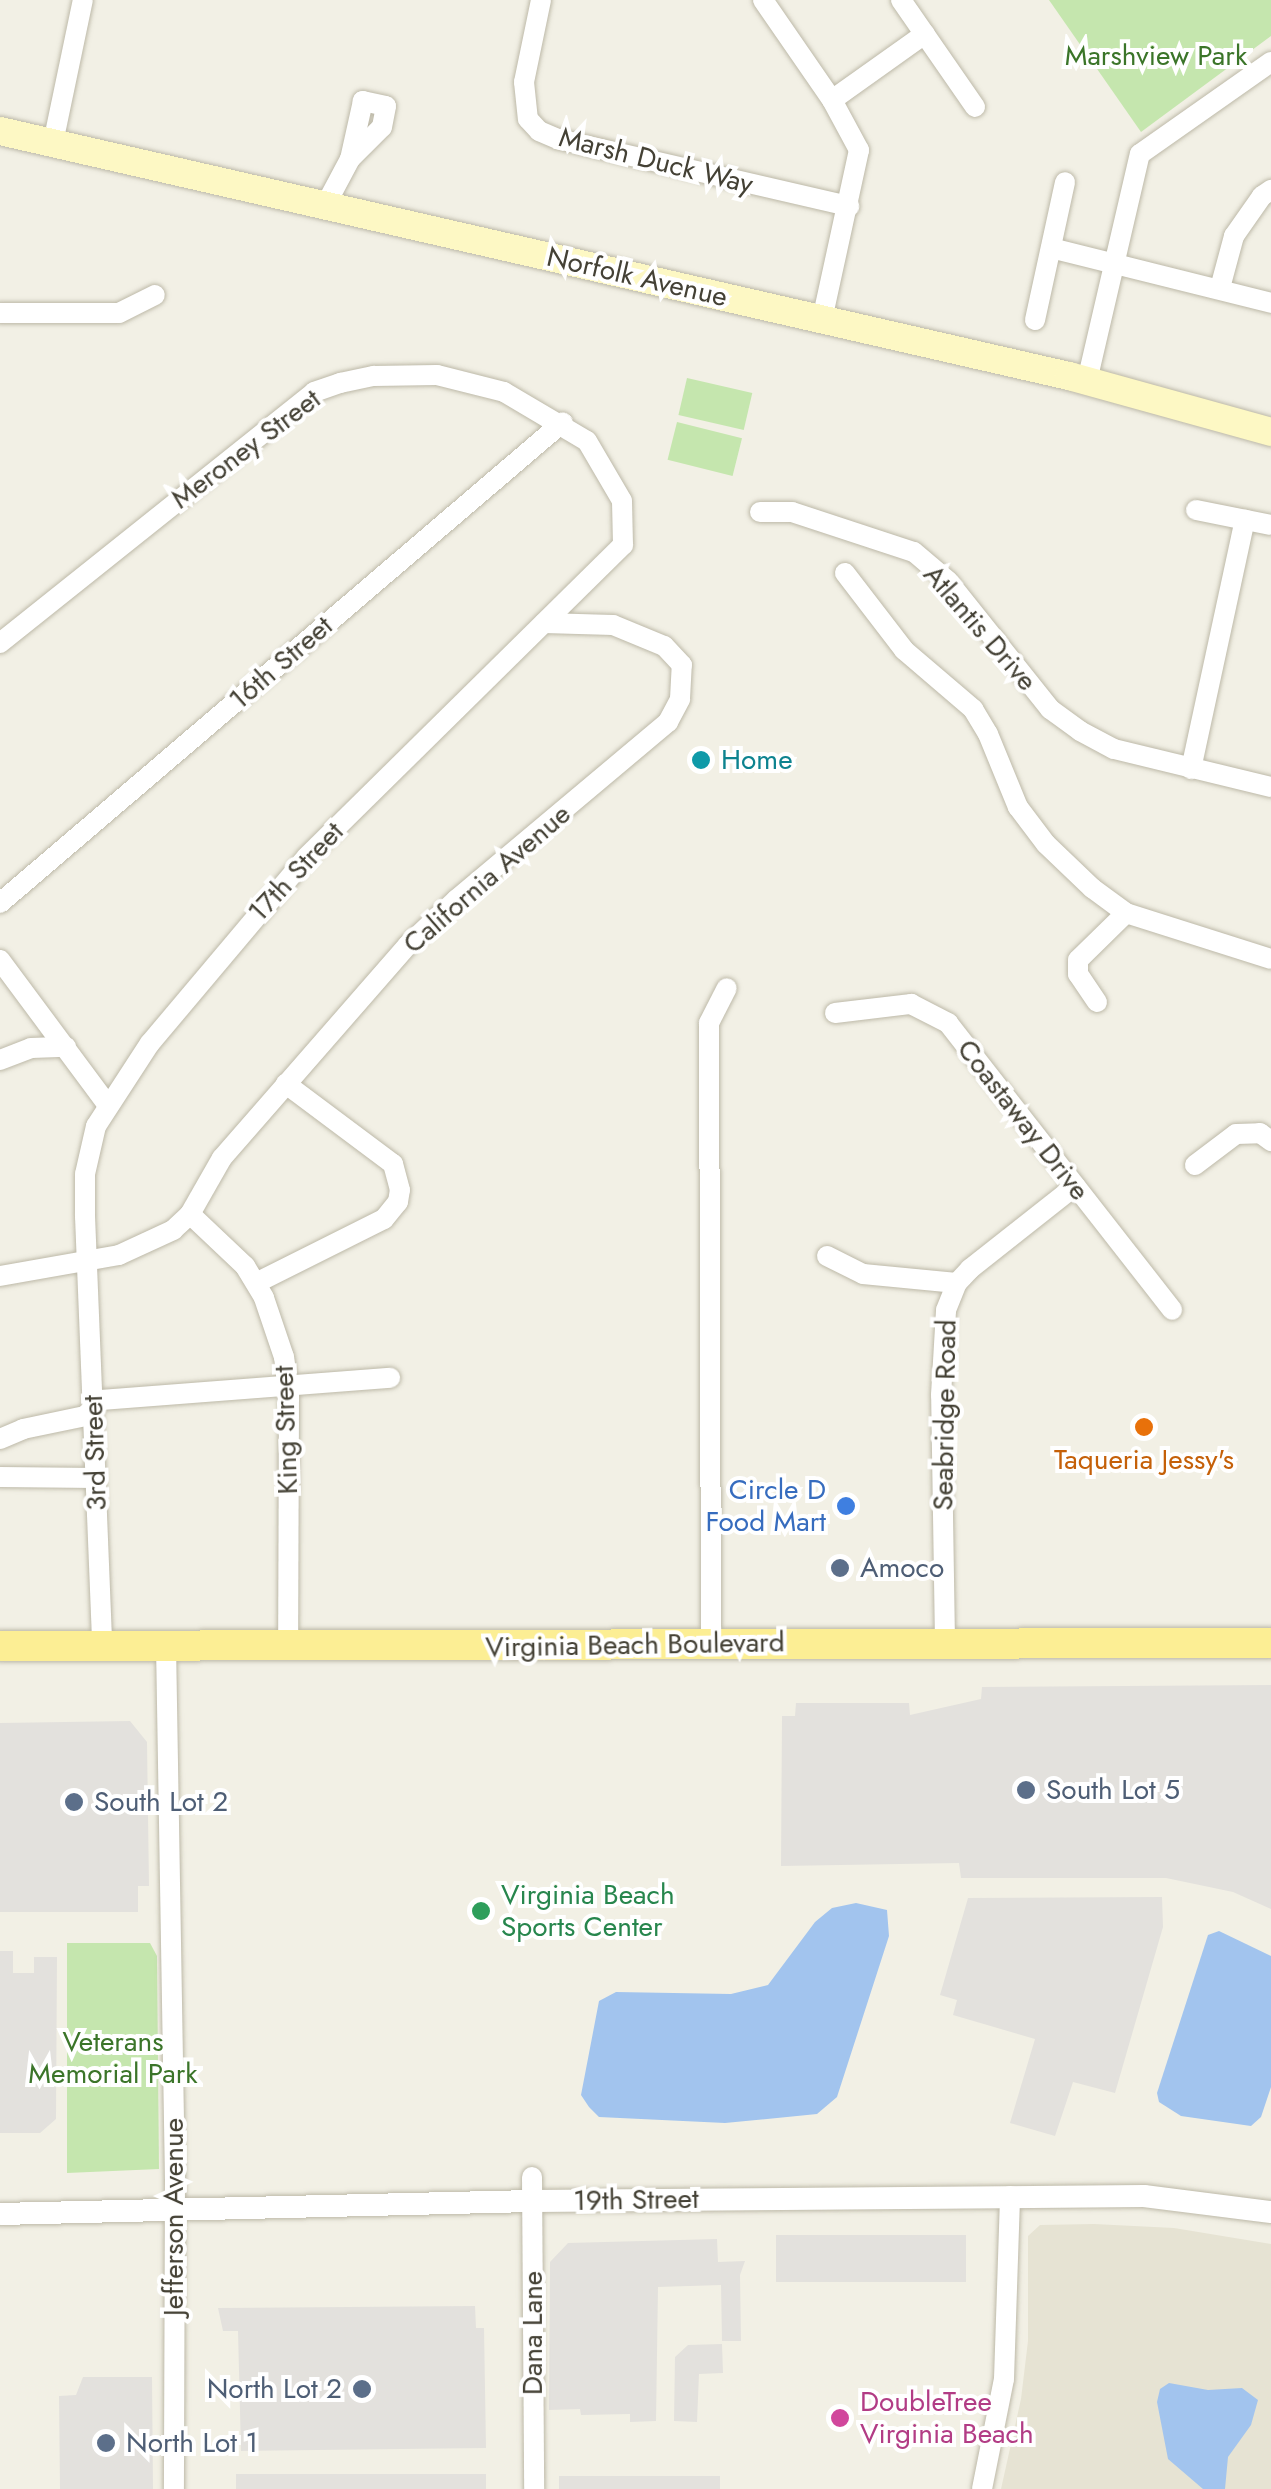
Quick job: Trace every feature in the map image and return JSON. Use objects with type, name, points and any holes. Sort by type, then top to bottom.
[{"type":"main road","name":"Norfolk Avenue","points":[[0,131],[1087,381],[1271,432]]},
{"type":"main road","name":"Virginia Beach Boulevard","points":[[0,1646],[288,1644],[524,1648],[945,1642],[1271,1643]]},
{"type":"street","points":[[53,143],[83,0]]},
{"type":"street","name":"Marsh Duck Way","points":[[541,0],[524,82],[528,118],[539,131],[570,142],[850,206]]},
{"type":"street","points":[[763,0],[832,100],[860,150],[822,320]]},
{"type":"street","points":[[902,0],[975,107]]},
{"type":"street","points":[[832,100],[924,34]]},
{"type":"street","points":[[1087,381],[1140,154],[1271,62]]},
{"type":"street","points":[[325,206],[350,159]]},
{"type":"street","points":[[1035,320],[1065,182]]},
{"type":"street","points":[[1220,288],[1234,236],[1262,196],[1271,190]]},
{"type":"street","points":[[1051,248],[1271,303]]},
{"type":"street","points":[[0,314],[119,313],[156,294]]},
{"type":"street","name":"Meroney Street","points":[[0,642],[314,392],[374,376],[437,375],[504,392],[563,422],[587,440],[610,473],[622,501],[623,545]]},
{"type":"street","name":"16th Street","points":[[0,903],[563,422]]},
{"type":"street","points":[[1196,510],[1271,526]]},
{"type":"street","name":"Atlantis Drive","points":[[760,512],[792,512],[914,552],[948,582],[1050,709],[1114,749],[1271,787]]},
{"type":"street","points":[[1190,769],[1245,520]]},
{"type":"street","name":"17th Street","points":[[87,1262],[85,1174],[92,1138],[106,1104],[232,942],[306,858],[623,545]]},
{"type":"street","points":[[845,573],[904,650],[972,709],[988,734],[1018,807],[1046,844],[1126,913],[1271,959]]},
{"type":"street","name":"California Avenue","points":[[190,1214],[222,1158],[408,945],[668,722],[680,699],[682,665],[664,646],[613,625],[544,623]]},
{"type":"street","points":[[1097,1002],[1078,974],[1078,960],[1126,913]]},
{"type":"street","points":[[0,960],[106,1104]]},
{"type":"street","points":[[710,1645],[709,1022],[727,988]]},
{"type":"street","name":"Coastaway Drive","points":[[835,1013],[911,1004],[938,1015],[1172,1310]]},
{"type":"street","points":[[0,1060],[31,1048],[66,1048]]},
{"type":"street","points":[[256,1283],[384,1219],[400,1190],[392,1164],[286,1084]]},
{"type":"street","points":[[1194,1165],[1236,1134],[1260,1133],[1271,1141]]},
{"type":"street","name":"Seabridge Road","points":[[945,1642],[942,1395],[946,1310],[957,1283],[1075,1186]]},
{"type":"street","points":[[0,1276],[87,1262],[150,1243],[190,1214]]},
{"type":"street","name":"King Street","points":[[190,1214],[245,1266],[276,1327],[288,1385],[288,1644]]},
{"type":"street","points":[[827,1256],[864,1274],[957,1283]]},
{"type":"street","name":"3rd Street","points":[[87,1262],[102,1644]]},
{"type":"street","points":[[0,1439],[23,1429],[85,1416],[100,1400],[390,1378]]},
{"type":"street","points":[[0,1477],[96,1478]]},
{"type":"street","name":"Jefferson Avenue","points":[[166,1644],[175,2210],[174,2489]]},
{"type":"street","name":"Dana Lane","points":[[532,2177],[534,2489]]},
{"type":"street","points":[[982,2489],[1004,2379],[1010,2196]]},
{"type":"street","name":"19th Street","points":[[0,2214],[533,2201],[1010,2196],[1144,2196],[1271,2212]]},
{"type":"shaded area","name":"South Lot 5","points":[[1271,1685],[1271,1909],[1233,1892],[1166,1878],[961,1878],[959,1863],[781,1866],[782,1716],[795,1716],[796,1703],[909,1703],[910,1715],[981,1699],[982,1687]]},
{"type":"shaded area","name":"South Lot 2","points":[[130,1721],[147,1742],[149,1886],[138,1886],[138,1912],[0,1912],[0,1723]]},
{"type":"shaded area","points":[[1162,1897],[1163,1927],[1115,2093],[1073,2082],[1055,2136],[1010,2123],[1035,2039],[953,2015],[957,2000],[940,1995],[968,1898]]},
{"type":"shaded area","points":[[0,1951],[13,1951],[13,1973],[34,1973],[34,1957],[57,1957],[56,2119],[40,2133],[0,2133]]},
{"type":"shaded area","points":[[1040,2225],[1174,2228],[1271,2244],[1271,2489],[1001,2489],[1021,2399],[1028,2341],[1028,2236]]},
{"type":"shaded area","points":[[776,2235],[966,2235],[966,2282],[776,2282]]},
{"type":"shaded area","points":[[717,2239],[718,2262],[745,2261],[740,2275],[741,2341],[722,2341],[721,2285],[658,2287],[656,2421],[630,2422],[630,2414],[581,2415],[580,2409],[549,2410],[550,2262],[568,2243]]},
{"type":"shaded area","name":"North Lot 2","points":[[475,2306],[476,2328],[484,2328],[486,2448],[241,2451],[238,2331],[223,2331],[218,2308]]},
{"type":"shaded area","points":[[722,2344],[723,2373],[699,2374],[697,2422],[674,2421],[675,2357],[688,2345]]},
{"type":"shaded area","name":"North Lot 1","points":[[83,2377],[152,2377],[153,2489],[60,2489],[59,2396],[76,2395]]},
{"type":"shaded area","points":[[236,2474],[486,2474],[486,2489],[236,2489]]},
{"type":"shaded area","points":[[559,2476],[720,2476],[720,2489],[559,2489]]},
{"type":"green space","name":"Marshview Park","points":[[1049,0],[1271,0],[1271,36],[1141,132]]},
{"type":"green space","points":[[687,378],[752,393],[744,430],[678,415]]},
{"type":"green space","points":[[677,422],[742,438],[733,476],[668,460]]},
{"type":"green space","name":"Veterans Memorial Park","points":[[67,1943],[150,1943],[157,1956],[159,2169],[67,2173]]},
{"type":"water","points":[[856,1903],[887,1910],[889,1936],[837,2097],[817,2114],[725,2123],[599,2117],[589,2107],[581,2095],[599,2001],[616,1992],[731,1994],[768,1985],[815,1922],[832,1908]]},
{"type":"water","points":[[1219,1931],[1271,1956],[1271,2087],[1261,2117],[1251,2126],[1181,2116],[1159,2102],[1157,2093],[1208,1935]]},
{"type":"water","points":[[1169,2383],[1208,2390],[1242,2388],[1258,2400],[1251,2425],[1228,2457],[1225,2489],[1203,2489],[1168,2459],[1157,2402],[1160,2389]]},
{"type":"place","name":"Home","points":[[701,760]]},
{"type":"place","name":"Taqueria Jessy's","points":[[1144,1427]]},
{"type":"place","name":"Circle D Food Mart","points":[[846,1506]]},
{"type":"place","name":"Amoco","points":[[840,1568]]},
{"type":"place","name":"South Lot 5","points":[[1026,1790]]},
{"type":"place","name":"South Lot 2","points":[[74,1802]]},
{"type":"place","name":"Virginia Beach Sports Center","points":[[481,1911]]},
{"type":"place","name":"North Lot 2","points":[[362,2389]]},
{"type":"place","name":"DoubleTree Virginia Beach","points":[[840,2418]]},
{"type":"place","name":"North Lot 1","points":[[106,2443]]}]
